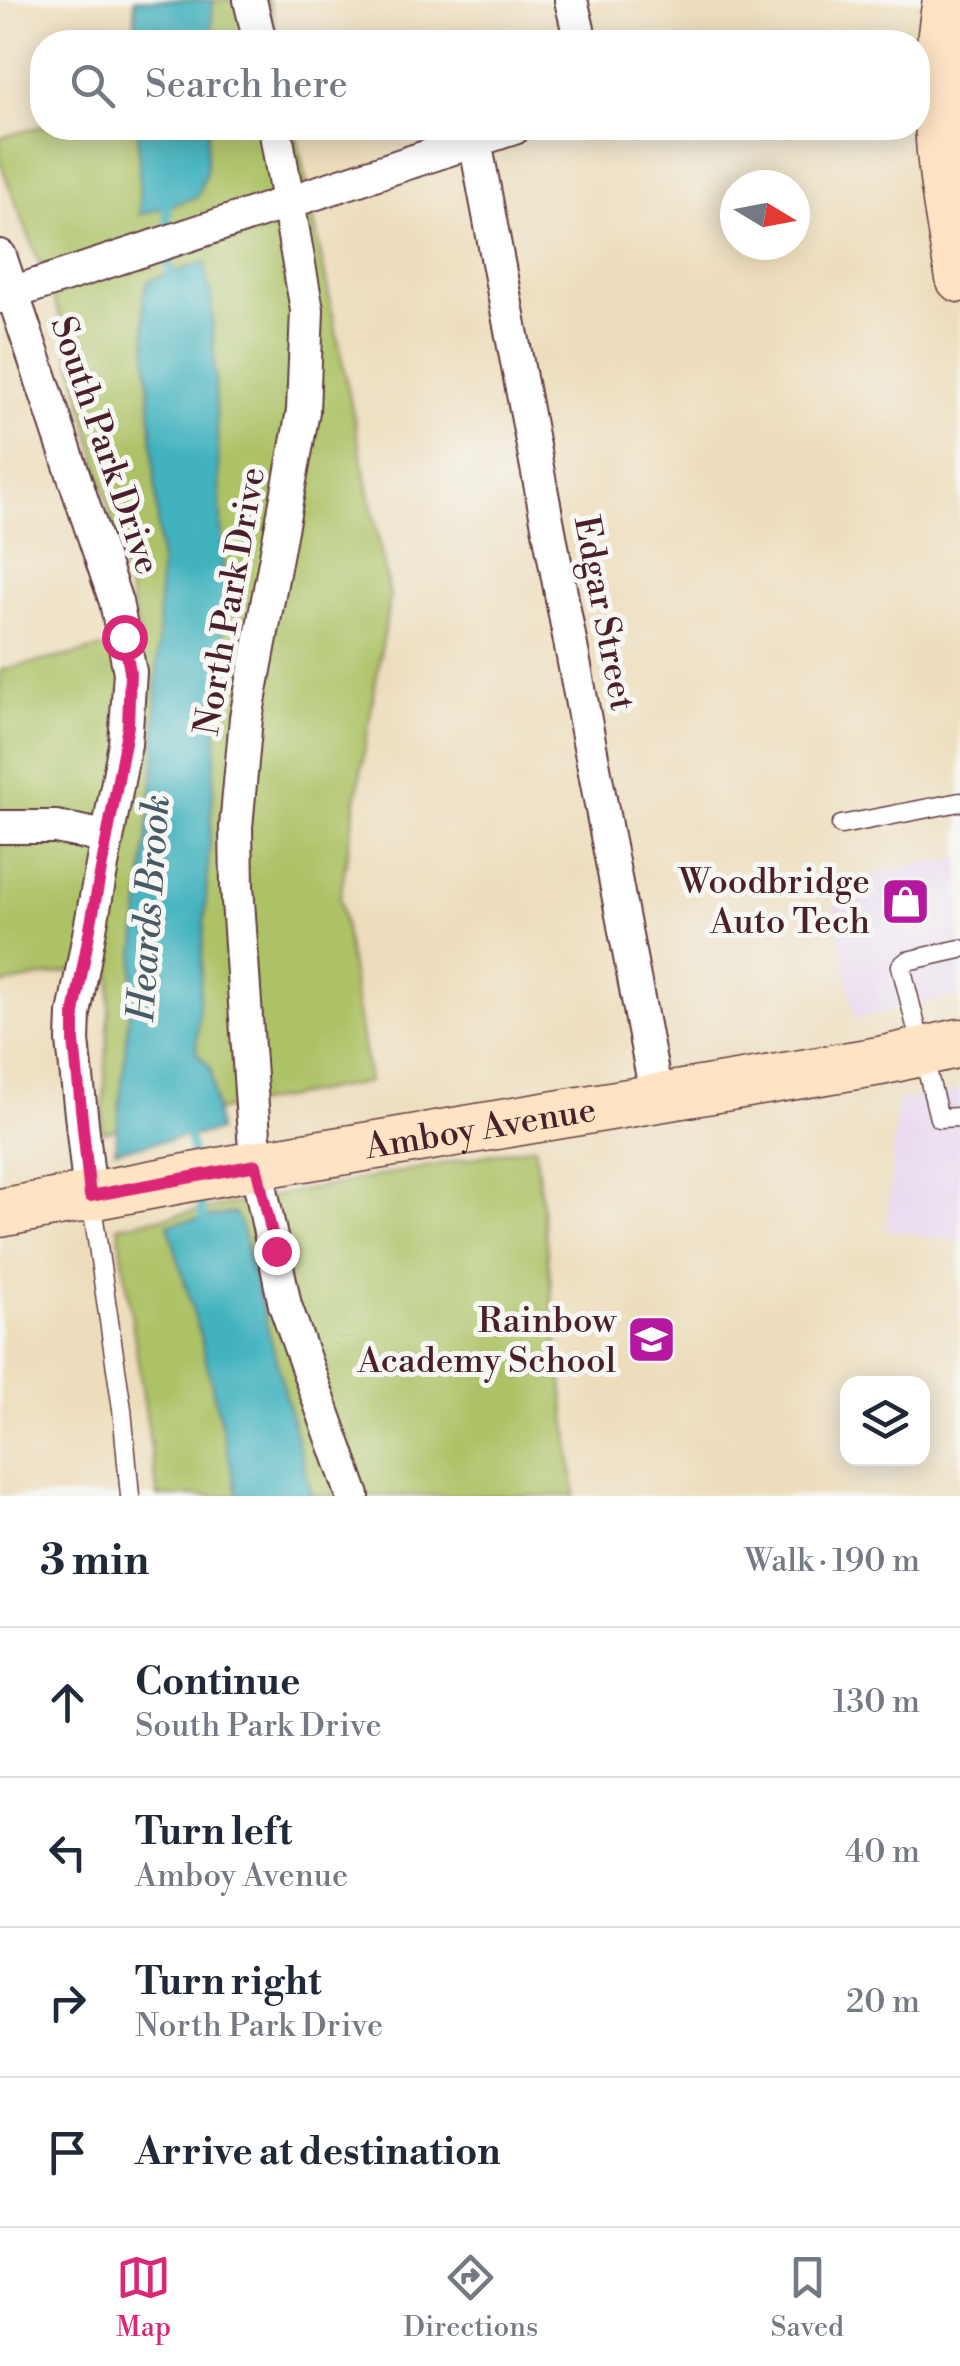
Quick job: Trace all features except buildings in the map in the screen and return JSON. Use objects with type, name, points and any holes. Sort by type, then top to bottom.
[{"type":"main road","points":[[947,0],[938,74],[941,171],[960,278]]},
{"type":"main road","name":"Amboy Avenue","points":[[0,1213],[942,1047]]},
{"type":"street","points":[[250,0],[257,30]]},
{"type":"street","points":[[571,0],[578,30]]},
{"type":"street","name":"North Park Drive","points":[[278,140],[307,310],[303,411],[253,665],[236,826],[240,1168],[353,1496]]},
{"type":"street","points":[[6,295],[478,140]]},
{"type":"street","name":"Edgar Street","points":[[475,141],[657,1099]]},
{"type":"street","name":"South Park Drive","points":[[0,256],[6,295],[113,592],[128,653],[128,726],[74,1014],[74,1041],[110,1192]]},
{"type":"street","points":[[0,828],[56,827],[105,837]]},
{"type":"lane","points":[[841,825],[960,802]]},
{"type":"lane","points":[[958,1117],[939,1118],[942,1047],[901,966],[907,961],[960,948]]},
{"type":"lane","points":[[110,1192],[130,1496]]},
{"type":"shaded area","points":[[960,857],[960,995],[855,1019],[830,882]]},
{"type":"shaded area","points":[[960,1090],[960,1242],[887,1229],[897,1101]]},
{"type":"green space","points":[[134,0],[269,0],[275,30],[135,30]]},
{"type":"green space","points":[[30,129],[30,140],[297,140],[390,596],[340,898],[369,1082],[102,1132],[112,963],[0,985],[0,670],[141,640],[63,324],[0,162],[0,138]]},
{"type":"green space","points":[[535,1146],[575,1496],[158,1496],[118,1226]]},
{"type":"water","points":[[135,0],[213,0],[212,30],[136,30]]},
{"type":"water","points":[[138,140],[207,140],[206,173],[197,197],[140,215]]},
{"type":"water","points":[[205,262],[211,291],[225,610],[196,1051],[211,1069],[218,1131],[115,1150],[155,761],[160,558],[143,295],[149,280]]},
{"type":"water","points":[[235,1213],[312,1496],[238,1496],[200,1335],[168,1224]]},
{"type":"waterway","name":"Heards Brook","points":[[167,195],[168,235]]},
{"type":"waterway","name":"Heards Brook","points":[[169,250],[170,285]]},
{"type":"waterway","name":"Heards Brook","points":[[187,1125],[194,1164]]},
{"type":"waterway","name":"Heards Brook","points":[[198,1189],[205,1228]]},
{"type":"place","name":"Woodbridge Auto Tech","points":[[905,901]]},
{"type":"place","name":"Rainbow Academy School","points":[[651,1340]]},
{"type":"route","points":[[124,637],[130,672],[128,726],[74,1014],[90,1196],[256,1165],[276,1251]]}]
